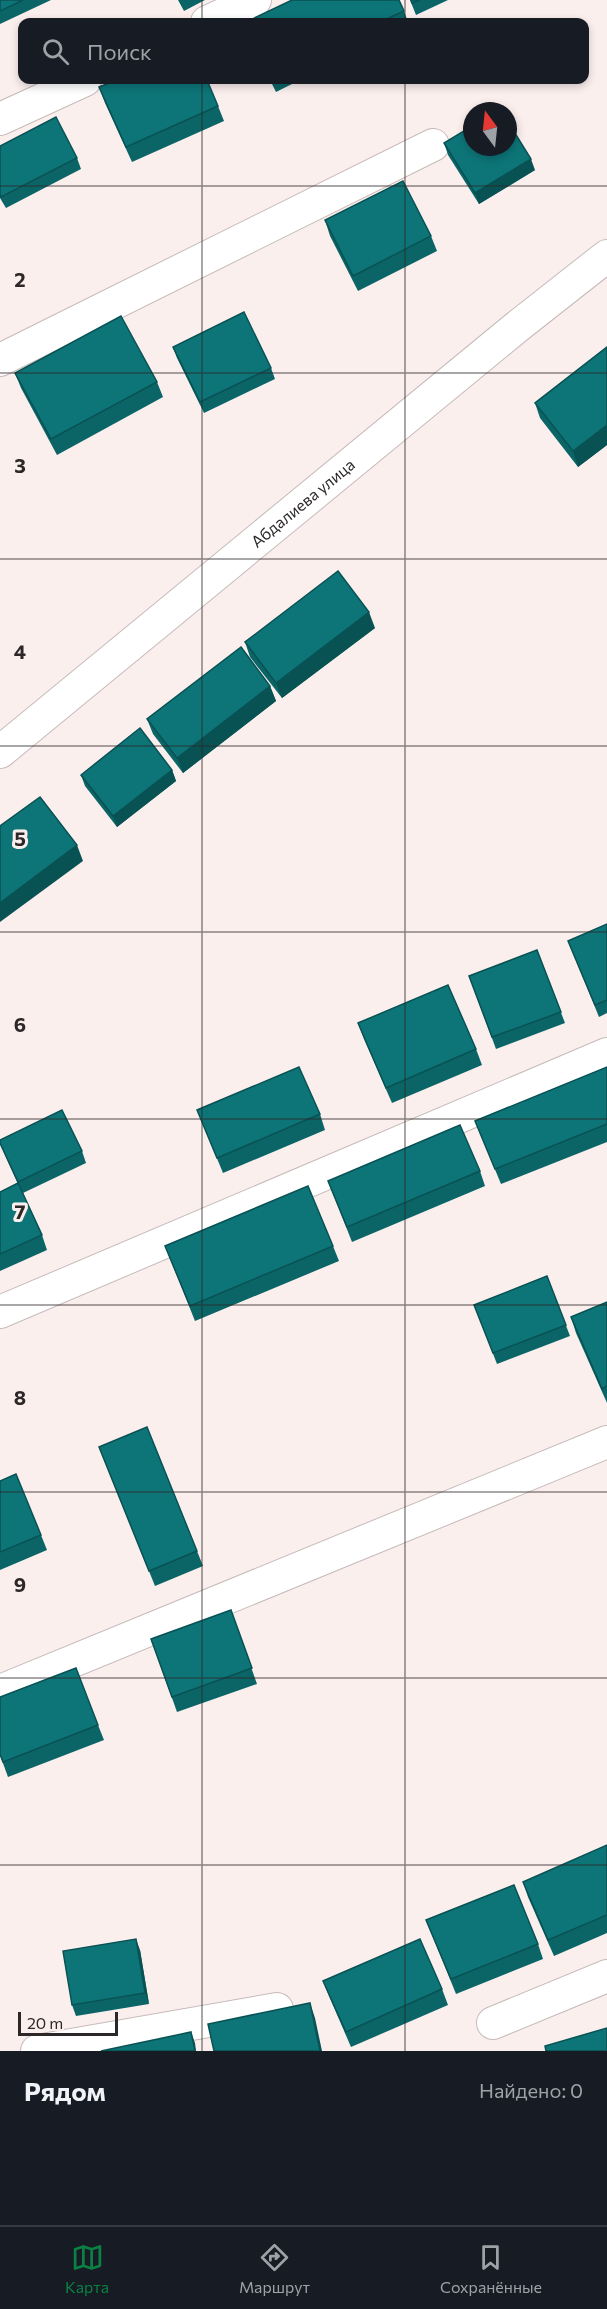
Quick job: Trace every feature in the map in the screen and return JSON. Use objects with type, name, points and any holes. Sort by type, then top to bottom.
[{"type":"street","points":[[216,18],[255,0]]},
{"type":"street","points":[[0,119],[76,84]]},
{"type":"street","points":[[0,360],[433,145]]},
{"type":"street","name":"Абдалиева улица","points":[[0,752],[518,326],[607,256]]},
{"type":"street","points":[[0,1312],[607,1054]]},
{"type":"street","points":[[0,1690],[607,1442]]},
{"type":"street","points":[[493,2023],[607,1976]]},
{"type":"street","points":[[37,2051],[277,2009]]},
{"type":"building","points":[[0,0],[23,0],[0,11]]},
{"type":"building","points":[[292,0],[399,0],[404,11],[389,18],[254,18]]},
{"type":"building","points":[[107,84],[209,84],[218,106],[126,147],[99,87]]},
{"type":"building","points":[[56,117],[77,158],[1,197],[0,146]]},
{"type":"building","points":[[463,131],[463,156],[517,156],[517,136],[531,159],[475,193],[444,143]]},
{"type":"building","points":[[403,181],[431,236],[353,276],[325,220]]},
{"type":"building","points":[[244,312],[271,368],[200,402],[173,347]]},
{"type":"building","points":[[121,316],[157,382],[51,439],[15,373]]},
{"type":"building","points":[[607,347],[607,425],[573,451],[535,403]]},
{"type":"building","points":[[338,571],[369,612],[276,683],[245,642]]},
{"type":"building","points":[[241,647],[270,686],[177,758],[147,719]]},
{"type":"building","points":[[140,728],[172,770],[113,816],[81,775]]},
{"type":"building","points":[[40,797],[77,845],[0,903],[0,826]]},
{"type":"building","points":[[607,924],[607,1000],[595,1005],[568,941]]},
{"type":"building","points":[[537,950],[561,1012],[492,1037],[469,976]]},
{"type":"building","points":[[448,985],[476,1049],[386,1088],[358,1023]]},
{"type":"building","points":[[299,1067],[320,1114],[217,1158],[197,1110]]},
{"type":"building","points":[[607,1067],[607,1124],[495,1169],[475,1121]]},
{"type":"building","points":[[62,1110],[82,1151],[18,1182],[0,1140]]},
{"type":"building","points":[[460,1125],[480,1171],[347,1227],[328,1181]]},
{"type":"building","points":[[18,1183],[42,1235],[0,1254],[0,1192]]},
{"type":"building","points":[[308,1186],[333,1246],[190,1306],[165,1246]]},
{"type":"building","points":[[547,1276],[566,1325],[493,1353],[474,1305]]},
{"type":"building","points":[[607,1302],[607,1386],[602,1389],[571,1317]]},
{"type":"building","points":[[147,1427],[197,1551],[149,1571],[99,1447]]},
{"type":"building","points":[[16,1474],[41,1535],[0,1552],[0,1481]]},
{"type":"building","points":[[231,1610],[252,1668],[172,1697],[151,1639]]},
{"type":"building","points":[[76,1668],[98,1725],[3,1762],[0,1754],[0,1697]]},
{"type":"building","points":[[607,1845],[607,1915],[548,1940],[523,1882]]},
{"type":"building","points":[[514,1885],[538,1944],[451,1979],[426,1920]]},
{"type":"building","points":[[136,1939],[145,1993],[72,2005],[63,1951]]},
{"type":"building","points":[[420,1939],[442,1989],[346,2032],[323,1981]]},
{"type":"building","points":[[310,2003],[320,2051],[214,2051],[208,2024]]},
{"type":"building","points":[[607,2028],[607,2051],[546,2051],[545,2046]]},
{"type":"building","points":[[191,2032],[195,2051],[101,2051]]}]
